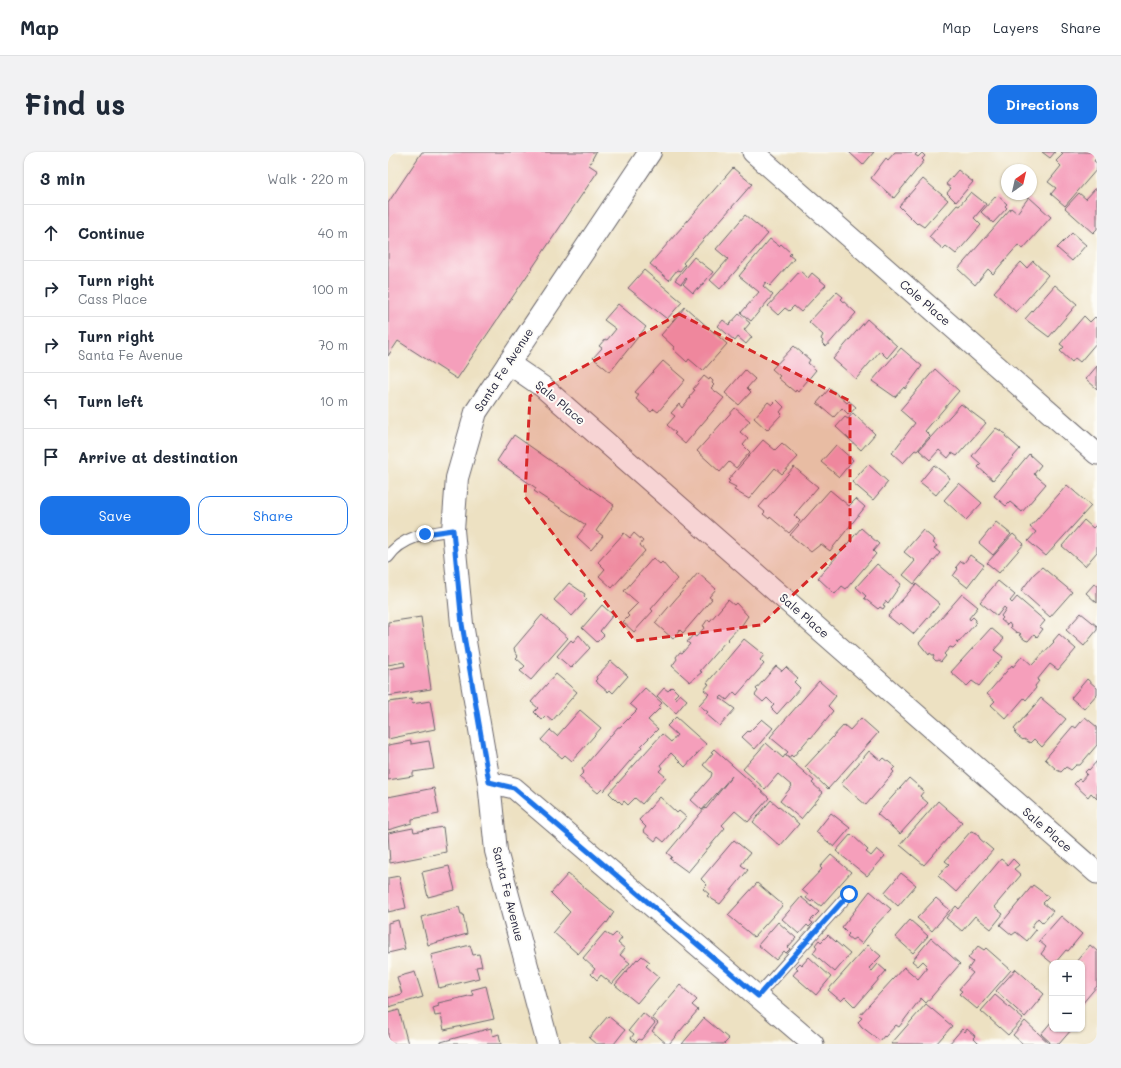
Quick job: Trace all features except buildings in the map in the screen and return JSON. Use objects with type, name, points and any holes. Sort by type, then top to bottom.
[{"type":"main road","name":"Santa Fe Avenue","points":[[548,1044],[496,851],[489,782],[462,624],[453,530],[457,478],[476,412],[650,152]]},
{"type":"street","name":"Cole Place","points":[[753,152],[1097,454]]},
{"type":"street","name":"Sale Place","points":[[508,363],[543,388],[1097,874]]},
{"type":"street","points":[[489,782],[514,788],[813,1044]]},
{"type":"lane","points":[[388,557],[404,542],[425,534],[453,530]]},
{"type":"lane","points":[[758,996],[849,894]]},
{"type":"highlighted area","points":[[679,314],[850,401],[850,541],[761,625],[635,641],[525,497],[530,396]]},
{"type":"route","points":[[425,534],[453,530],[462,624],[489,782],[514,788],[758,996],[849,894]]}]
